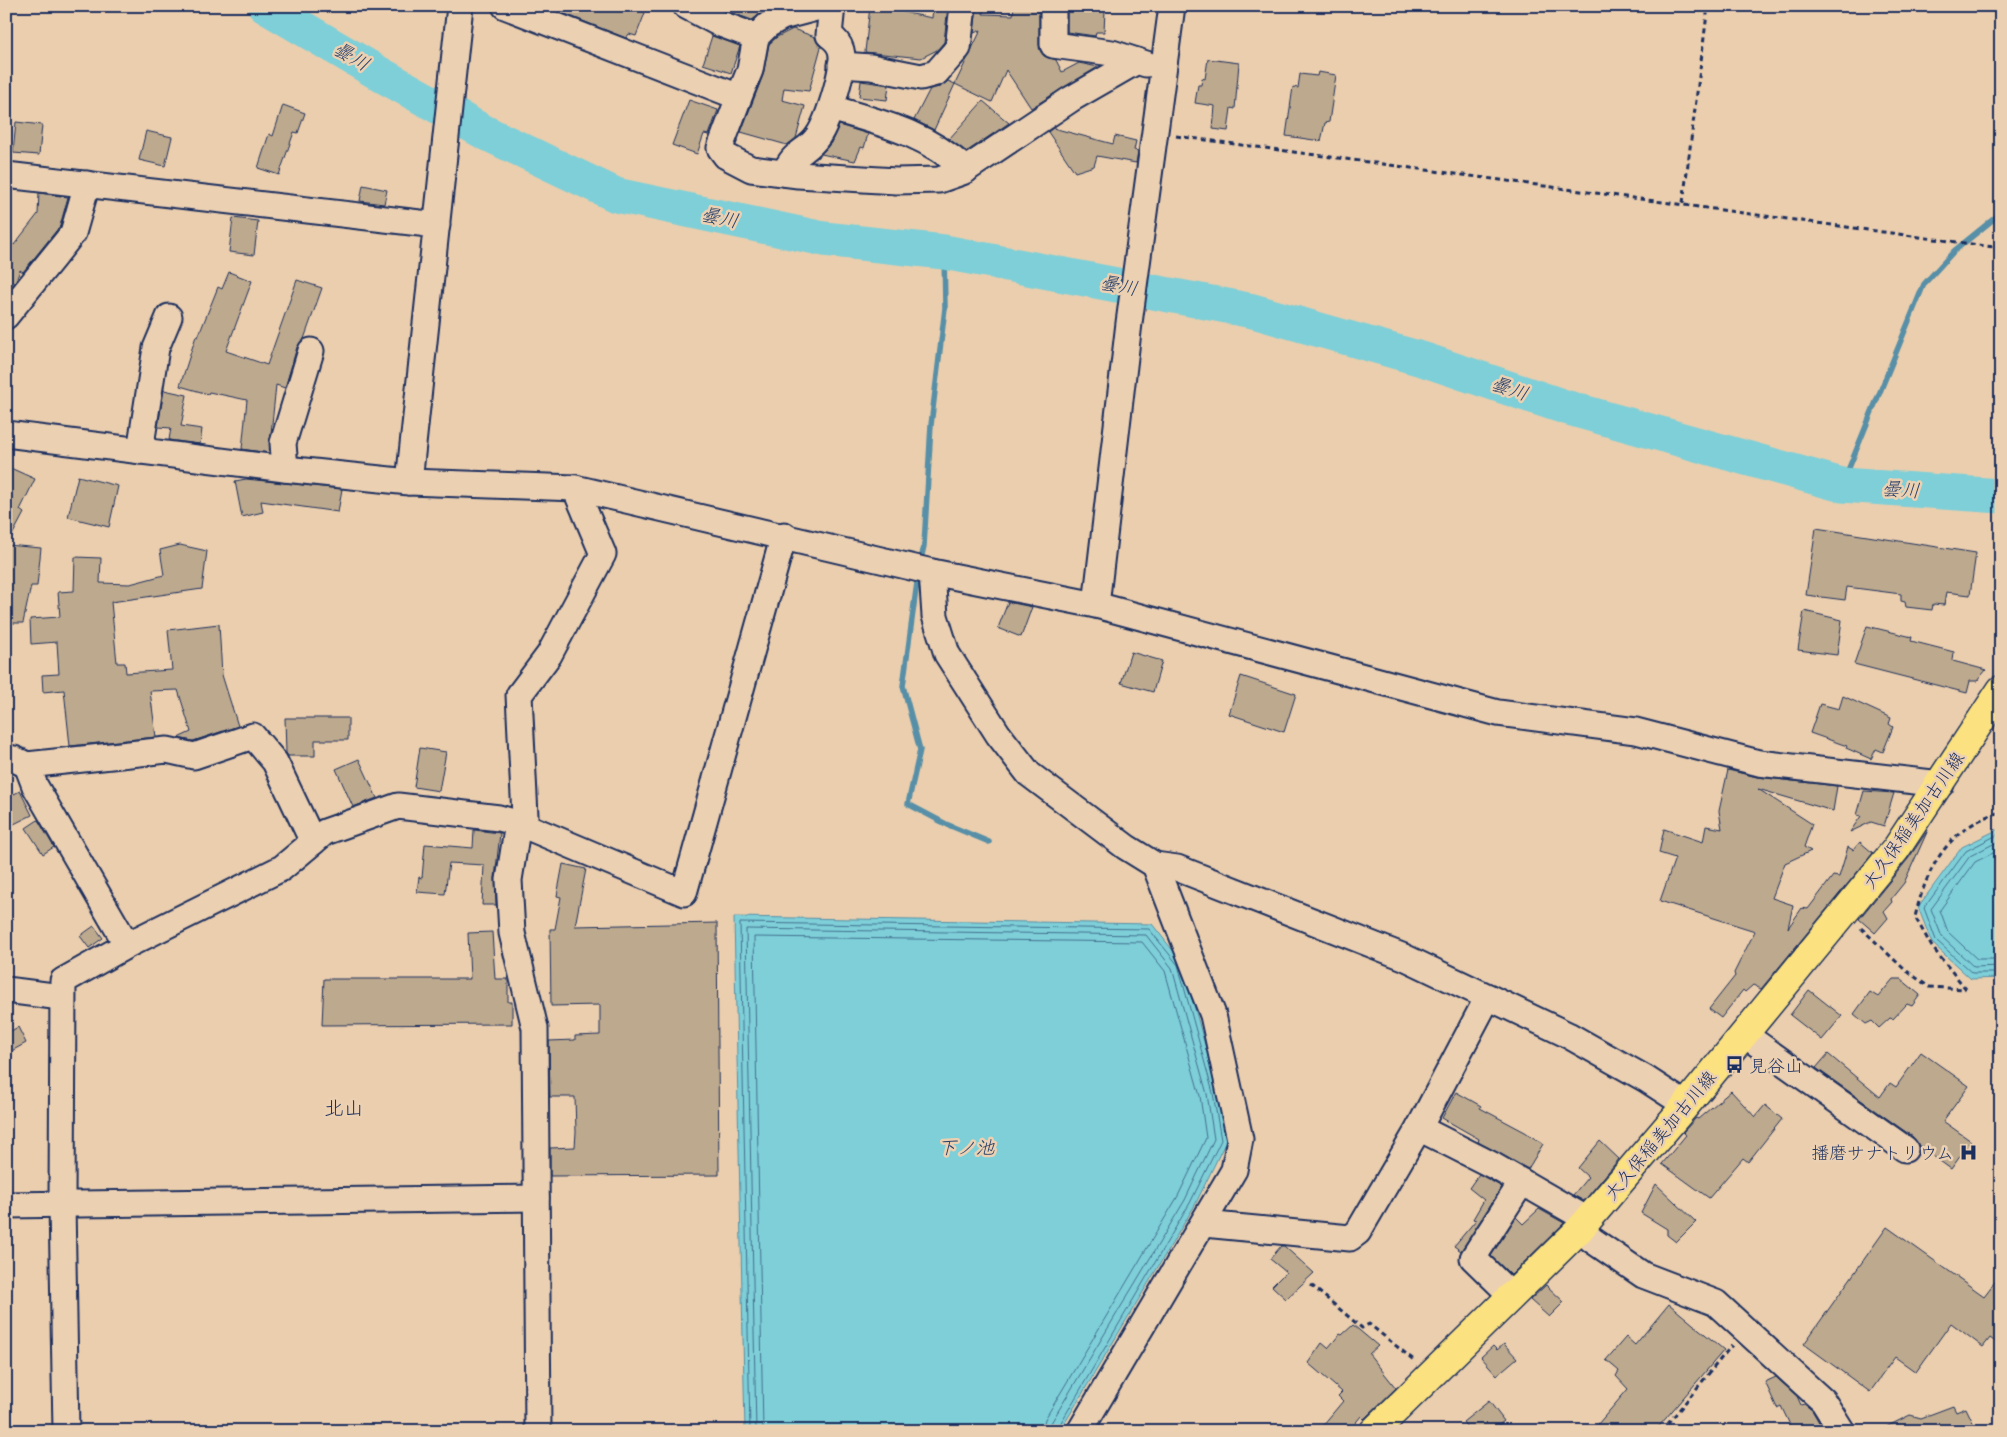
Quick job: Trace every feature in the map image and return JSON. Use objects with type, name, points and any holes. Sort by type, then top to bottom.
[{"type":"main road","name":"大久保稲美加古川線","points":[[1374,1431],[1584,1225],[1686,1105],[1845,914],[1896,849],[1941,784],[2001,690]]},
{"type":"street","points":[[409,482],[460,6]]},
{"type":"street","points":[[505,6],[555,16],[739,97]]},
{"type":"street","points":[[686,6],[718,23],[756,37]]},
{"type":"street","points":[[824,6],[782,17],[768,24],[756,37],[750,70],[720,148],[726,156],[751,168],[786,174],[896,181],[939,180],[966,170],[1071,99],[1137,61]]},
{"type":"street","points":[[829,35],[832,6]]},
{"type":"street","points":[[841,65],[871,67],[921,77],[936,74],[958,48],[963,6]]},
{"type":"street","points":[[1054,6],[1053,46],[1112,54],[1162,69]]},
{"type":"street","points":[[1096,605],[1129,323],[1172,6]]},
{"type":"street","points":[[782,17],[829,35],[837,41],[841,50],[841,65],[831,108],[817,137],[790,160],[786,174]]},
{"type":"street","points":[[831,108],[905,130],[928,141],[966,170]]},
{"type":"street","points":[[6,175],[437,226]]},
{"type":"street","points":[[6,316],[73,233],[87,184]]},
{"type":"street","points":[[140,451],[156,348],[169,317]]},
{"type":"street","points":[[285,469],[283,443],[311,351]]},
{"type":"street","points":[[6,434],[285,469],[409,482],[575,488],[784,535],[932,572],[1096,605],[1498,713],[1636,731],[1759,763],[1941,784]]},
{"type":"street","points":[[538,1431],[535,1028],[512,933],[509,880],[518,823],[525,816],[519,696],[550,655],[603,554],[575,488]]},
{"type":"street","points":[[66,1431],[62,1204],[61,997],[63,981],[127,945],[282,868],[325,832],[398,806],[499,818],[518,823],[684,893],[784,535]]},
{"type":"street","points":[[932,572],[935,616],[947,654],[998,734],[1030,774],[1126,847],[1155,866],[1177,868],[1404,957],[1568,1035],[1646,1079],[1686,1105]]},
{"type":"street","points":[[16,761],[166,750],[194,756],[253,736],[275,762],[313,842]]},
{"type":"street","points":[[16,761],[35,786],[127,945]]},
{"type":"street","points":[[1080,1431],[1204,1224],[1234,1170],[1240,1139],[1213,1015],[1155,866]]},
{"type":"street","points":[[6,990],[61,997]]},
{"type":"street","points":[[1204,1224],[1350,1238],[1358,1232],[1418,1128],[1488,997]]},
{"type":"street","points":[[1745,1035],[1905,1149]]},
{"type":"street","points":[[1418,1128],[1522,1182],[1584,1225],[1643,1275],[1716,1303],[1823,1401],[1842,1431]]},
{"type":"street","points":[[1512,1296],[1473,1258],[1522,1182]]},
{"type":"street","points":[[6,1205],[536,1198]]},
{"type":"path","points":[[1683,204],[1708,6]]},
{"type":"path","points":[[1156,133],[2001,248]]},
{"type":"path","points":[[1845,914],[1898,964],[1929,986],[1966,989],[1932,948],[1915,917],[1929,874],[1944,847],[1970,824],[2001,812]]},
{"type":"path","points":[[1311,1285],[1362,1328],[1369,1324],[1431,1374]]},
{"type":"path","points":[[1662,1431],[1745,1330]]},
{"type":"water","points":[[2001,828],[2001,978],[1971,979],[1932,943],[1918,907],[1962,847]]},
{"type":"water","name":"下ノ池","points":[[734,917],[1152,924],[1182,962],[1218,1092],[1226,1141],[1195,1205],[1060,1431],[745,1431]]},
{"type":"building","points":[[545,6],[634,6],[645,13],[636,36],[629,34],[626,38]]},
{"type":"building","points":[[725,6],[772,6],[752,20],[727,11]]},
{"type":"building","points":[[870,6],[892,6],[893,10],[932,18],[933,6],[948,6],[944,42],[937,50],[921,58],[865,52]]},
{"type":"building","points":[[977,6],[984,6],[983,14],[1013,15],[1014,6],[1039,6],[1039,45],[1044,56],[1056,60],[1062,72],[1079,63],[1098,67],[1031,108],[1006,70],[992,102],[955,84],[981,30],[974,33]]},
{"type":"building","points":[[1067,6],[1098,6],[1098,10],[1105,10],[1104,32],[1096,32],[1095,36],[1067,32]]},
{"type":"building","points":[[793,29],[815,37],[821,47],[809,91],[784,88],[782,100],[805,106],[796,138],[787,145],[741,132],[763,75],[769,44],[777,37]]},
{"type":"building","points":[[712,36],[740,46],[731,73],[703,64]]},
{"type":"building","points":[[1208,59],[1239,63],[1235,109],[1231,108],[1228,131],[1213,129],[1215,106],[1195,103],[1198,85],[1201,85],[1202,78],[1205,79]]},
{"type":"building","points":[[1318,72],[1336,75],[1329,122],[1325,123],[1321,141],[1286,136],[1293,87],[1298,88],[1300,74],[1317,76]]},
{"type":"building","points":[[861,81],[889,85],[887,100],[859,97]]},
{"type":"building","points":[[948,81],[955,84],[934,130],[914,120],[930,89],[940,87]]},
{"type":"building","points":[[689,100],[718,110],[709,135],[704,134],[697,154],[672,145]]},
{"type":"building","points":[[983,101],[1009,123],[966,152],[949,139]]},
{"type":"building","points":[[283,105],[305,113],[298,133],[294,132],[279,175],[258,168],[269,134],[273,136]]},
{"type":"building","points":[[16,122],[42,125],[39,155],[13,153]]},
{"type":"building","points":[[839,125],[868,134],[864,148],[861,147],[855,161],[821,154],[831,143]]},
{"type":"building","points":[[1053,128],[1113,144],[1115,136],[1136,141],[1134,150],[1138,151],[1136,163],[1097,156],[1094,166],[1075,172],[1048,132]]},
{"type":"building","points":[[146,131],[172,137],[165,166],[139,160]]},
{"type":"building","points":[[363,185],[387,190],[384,204],[360,201]]},
{"type":"building","points":[[39,193],[68,197],[60,226],[23,272],[20,270],[16,281],[6,293],[6,240],[14,245],[38,214]]},
{"type":"building","points":[[233,218],[258,221],[254,255],[229,252]]},
{"type":"building","points":[[229,272],[252,281],[226,351],[267,365],[297,280],[322,288],[304,339],[297,347],[285,388],[276,385],[269,453],[242,449],[247,400],[209,392],[208,394],[180,386],[196,336],[198,337],[218,287],[222,289]]},
{"type":"building","points":[[164,390],[187,395],[181,426],[202,429],[200,444],[169,440],[171,428],[158,427]]},
{"type":"building","points":[[6,466],[35,479],[20,510],[24,513],[7,545],[41,548],[37,586],[31,586],[23,623],[9,623],[9,604],[6,603]]},
{"type":"building","points":[[78,476],[118,486],[109,527],[68,517]]},
{"type":"building","points":[[246,479],[342,489],[338,512],[261,501],[263,512],[242,517],[235,481]]},
{"type":"building","points":[[1816,528],[1976,553],[1970,595],[1946,592],[1944,605],[1933,604],[1932,610],[1906,607],[1905,602],[1901,601],[1901,594],[1847,587],[1845,600],[1806,595]]},
{"type":"building","points":[[180,545],[207,551],[202,589],[111,602],[117,663],[125,663],[126,673],[172,670],[168,630],[219,624],[222,675],[238,726],[193,741],[178,738],[191,732],[178,690],[150,691],[156,737],[70,746],[64,690],[43,692],[42,675],[59,674],[57,642],[31,644],[30,619],[60,617],[58,592],[74,591],[75,557],[101,558],[100,583],[130,584],[164,575],[160,550]]},
{"type":"building","points":[[1008,602],[1032,607],[1021,637],[998,628]]},
{"type":"building","points":[[1804,611],[1842,620],[1837,655],[1798,650]]},
{"type":"building","points":[[1867,626],[1912,637],[1911,641],[1954,652],[1953,661],[1986,670],[1977,681],[1970,681],[1967,693],[1854,664]]},
{"type":"building","points":[[1131,652],[1162,661],[1153,692],[1121,683]]},
{"type":"building","points":[[1241,676],[1296,694],[1284,732],[1229,714]]},
{"type":"building","points":[[1843,696],[1891,718],[1889,724],[1893,727],[1883,752],[1876,749],[1871,759],[1846,748],[1847,746],[1810,733],[1820,704],[1839,709]]},
{"type":"building","points":[[285,718],[348,718],[348,740],[315,740],[315,756],[288,756],[286,753]]},
{"type":"building","points":[[420,748],[446,752],[439,791],[414,787]]},
{"type":"building","points":[[359,759],[377,798],[353,807],[336,769]]},
{"type":"building","points":[[1728,770],[1757,777],[1837,786],[1833,811],[1758,789],[1812,824],[1804,847],[1811,851],[1785,863],[1772,898],[1793,905],[1788,928],[1802,908],[1808,909],[1833,876],[1839,877],[1848,847],[1853,850],[1860,842],[1873,853],[1761,989],[1753,985],[1745,992],[1743,990],[1721,1018],[1709,1009],[1735,976],[1734,973],[1755,931],[1660,901],[1675,858],[1659,853],[1664,829],[1703,842],[1706,826],[1722,829],[1719,811]]},
{"type":"building","points":[[20,791],[32,815],[6,828],[6,798]]},
{"type":"building","points":[[1864,791],[1894,793],[1884,826],[1871,822],[1850,832],[1861,816],[1857,815]]},
{"type":"building","points":[[38,820],[54,847],[43,854],[26,828]]},
{"type":"building","points":[[474,830],[500,833],[495,878],[496,905],[482,905],[484,865],[449,863],[445,894],[417,892],[419,877],[422,878],[425,844],[473,848]]},
{"type":"building","points":[[1928,830],[1904,883],[1884,911],[1888,918],[1875,933],[1859,919],[1908,859]]},
{"type":"building","points":[[563,864],[586,869],[575,926],[717,923],[719,1175],[550,1176],[550,1148],[575,1147],[576,1132],[575,1097],[550,1097],[549,1041],[575,1040],[575,1036],[600,1035],[600,1005],[551,1006],[550,929],[555,929],[561,897],[557,896]]},
{"type":"building","points":[[94,926],[103,938],[89,948],[80,936]]},
{"type":"building","points":[[492,932],[495,979],[508,979],[508,1002],[512,1002],[512,1024],[322,1025],[324,979],[470,979],[468,933]]},
{"type":"building","points":[[1893,979],[1901,979],[1920,995],[1912,1006],[1907,1004],[1893,1019],[1890,1018],[1879,1028],[1872,1021],[1866,1024],[1854,1014],[1870,992],[1878,997]]},
{"type":"building","points":[[1809,990],[1842,1016],[1822,1040],[1790,1015]]},
{"type":"building","points":[[18,1027],[26,1043],[6,1054],[6,1034]]},
{"type":"building","points":[[1921,1052],[1969,1086],[1943,1121],[1971,1141],[1951,1169],[1919,1146],[1913,1137],[1816,1068],[1828,1054],[1880,1097],[1890,1083],[1896,1087]]},
{"type":"building","points":[[1731,1091],[1755,1117],[1765,1105],[1782,1119],[1748,1162],[1743,1158],[1709,1198],[1662,1164],[1686,1135],[1683,1132],[1696,1118],[1698,1119]]},
{"type":"building","points":[[1456,1092],[1543,1144],[1528,1169],[1478,1142],[1479,1139],[1442,1118]]},
{"type":"building","points":[[1600,1141],[1619,1159],[1584,1201],[1573,1195],[1588,1177],[1578,1168]]},
{"type":"building","points":[[1479,1174],[1502,1187],[1461,1251],[1454,1246],[1476,1220],[1473,1219],[1484,1200],[1469,1188]]},
{"type":"building","points":[[1656,1184],[1696,1222],[1676,1242],[1667,1235],[1667,1229],[1641,1213]]},
{"type":"building","points":[[1539,1209],[1564,1223],[1511,1275],[1491,1256],[1516,1217],[1523,1224]]},
{"type":"building","points":[[1887,1227],[1984,1296],[2001,1274],[2001,1346],[1990,1338],[1983,1347],[1951,1323],[1916,1372],[1895,1357],[1870,1392],[1804,1344]]},
{"type":"building","points":[[1281,1246],[1284,1246],[1314,1273],[1286,1299],[1272,1286],[1286,1272],[1270,1259]]},
{"type":"building","points":[[1546,1285],[1564,1302],[1549,1317],[1530,1300]]},
{"type":"building","points":[[1669,1304],[1724,1350],[1655,1431],[1592,1431],[1628,1389],[1616,1376],[1619,1371],[1606,1360],[1626,1337],[1635,1345]]},
{"type":"building","points":[[1353,1325],[1378,1346],[1369,1354],[1396,1388],[1364,1419],[1361,1416],[1349,1431],[1318,1431],[1343,1401],[1338,1396],[1342,1392],[1308,1363],[1322,1343],[1328,1348],[1340,1334],[1342,1335]]},
{"type":"building","points":[[1504,1344],[1517,1358],[1497,1375],[1481,1357],[1493,1346],[1497,1350]]},
{"type":"building","points":[[1776,1377],[1797,1396],[1801,1405],[1804,1404],[1812,1410],[1824,1431],[1793,1431],[1781,1406],[1777,1408],[1765,1382]]},
{"type":"building","points":[[1489,1401],[1504,1421],[1491,1431],[1470,1431],[1463,1422]]},
{"type":"building","points":[[1953,1406],[1956,1412],[1966,1408],[1977,1431],[1878,1431],[1910,1415],[1921,1418]]},
{"type":"waterway","name":"曇川","points":[[265,6],[380,74],[484,132],[616,195],[824,239],[944,252],[1253,311],[1425,360],[1565,407],[1842,485],[2001,496]]},
{"type":"waterway","points":[[1842,485],[1924,284],[1954,251],[2001,213]]},
{"type":"waterway","points":[[920,564],[924,546],[931,425],[945,308],[944,252]]},
{"type":"waterway","points":[[918,575],[903,686],[920,750],[908,804],[946,824],[989,842]]},
{"type":"place","name":"見谷山","points":[[1735,1065]]},
{"type":"place","name":"播磨サナトリウム","points":[[1968,1152]]},
{"type":"district","name":"北山","points":[[344,1107]]}]
